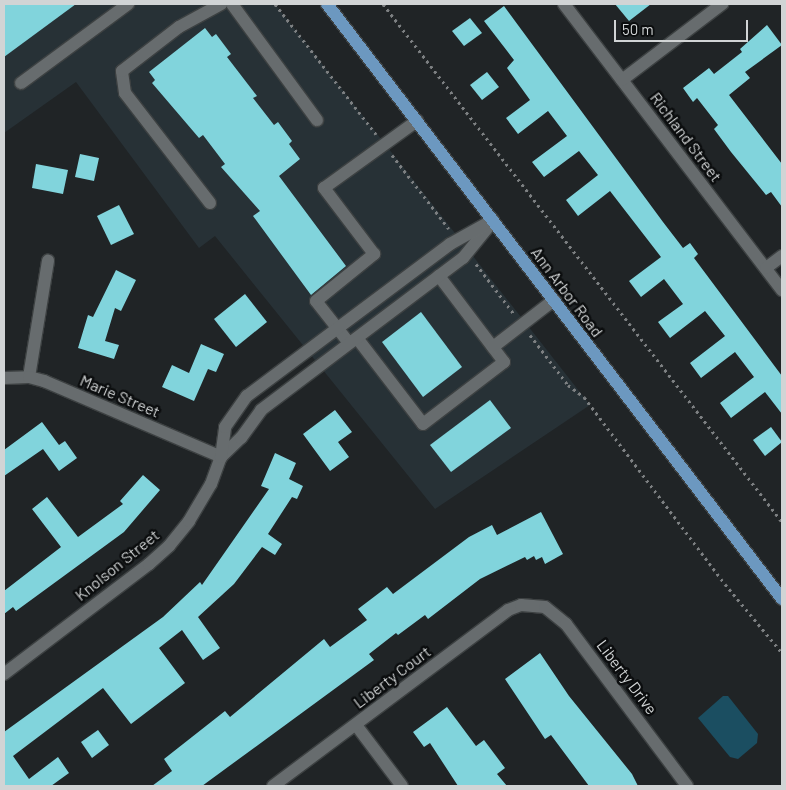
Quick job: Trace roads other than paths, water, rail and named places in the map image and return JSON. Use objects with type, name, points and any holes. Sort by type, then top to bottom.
[{"type":"main road","name":"Ann Arbor Road","points":[[327,4],[782,599]]},
{"type":"street","points":[[21,83],[128,4]]},
{"type":"street","points":[[210,202],[126,93],[122,71],[178,27],[221,4]]},
{"type":"street","points":[[232,4],[317,120]]},
{"type":"street","name":"Richland Street","points":[[564,4],[782,290]]},
{"type":"street","points":[[622,80],[722,4]]},
{"type":"street","points":[[418,121],[324,188],[374,254],[316,301],[338,328],[353,341],[423,424],[504,362],[430,259]]},
{"type":"street","name":"Knolson Street","points":[[4,674],[168,546],[190,520],[207,492],[221,457],[226,426],[247,396],[430,259],[493,220]]},
{"type":"street","name":"Knolson Street","points":[[221,457],[241,438],[261,410],[463,258],[493,220]]},
{"type":"street","points":[[766,268],[782,256]]},
{"type":"street","points":[[29,377],[48,261]]},
{"type":"street","points":[[493,346],[554,300]]},
{"type":"street","name":"Marie Street","points":[[4,378],[29,377],[221,457]]},
{"type":"street","name":"Liberty Court","points":[[273,786],[508,610],[535,606]]},
{"type":"street","name":"Liberty Drive","points":[[535,606],[557,614],[566,624],[688,784]]},
{"type":"street","points":[[356,724],[402,786]]}]
